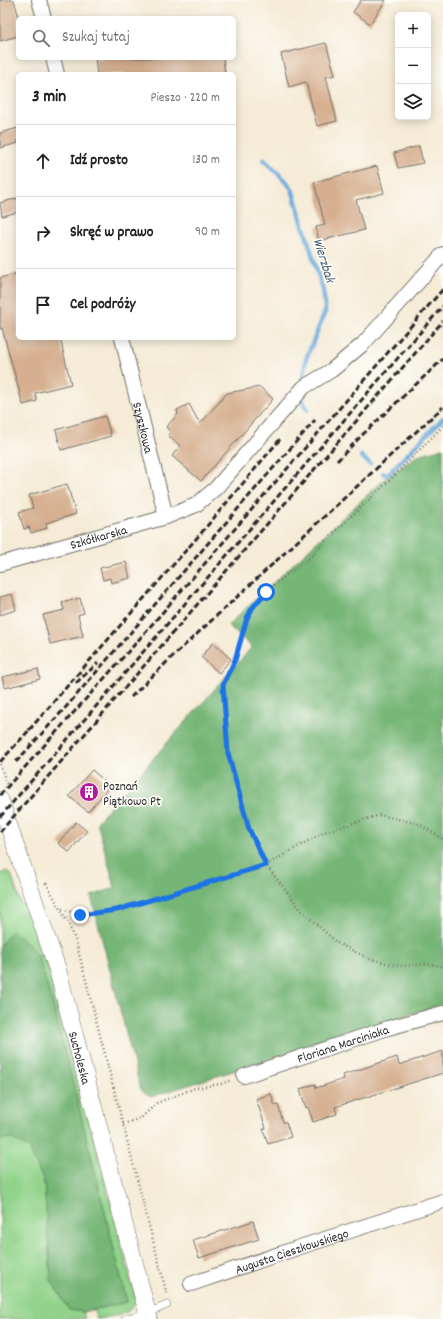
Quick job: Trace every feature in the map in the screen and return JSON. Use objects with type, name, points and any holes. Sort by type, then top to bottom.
[{"type":"street","points":[[39,0],[43,16]]},
{"type":"street","points":[[54,60],[57,72]]},
{"type":"street","name":"Szkółkarska","points":[[0,564],[166,517],[196,505],[216,488],[304,388],[332,370],[363,344],[443,254]]},
{"type":"street","name":"Szyszkowa","points":[[122,340],[166,517]]},
{"type":"street","name":"Sucholeska","points":[[0,800],[57,968],[148,1316]]},
{"type":"street","name":"Floriana Marciniaka","points":[[244,1076],[388,1028],[443,1013]]},
{"type":"street","name":"Augusta Cieszkowskiego","points":[[191,1284],[443,1201]]},
{"type":"lane","points":[[125,1319],[148,1316],[168,1305]]},
{"type":"path","points":[[443,426],[394,476],[324,542],[310,558],[286,575],[266,592],[253,607],[247,618],[235,660],[223,685],[228,753],[249,829],[266,865],[302,911],[337,943],[370,959],[399,966],[427,964],[443,966]]},
{"type":"path","points":[[61,909],[80,915],[117,910],[266,865],[324,832],[380,815],[419,824],[443,839]]},
{"type":"path","points":[[44,880],[61,909],[76,942],[168,1305]]},
{"type":"path","points":[[123,1124],[141,1118],[158,1103],[195,1088],[221,1084],[244,1076]]},
{"type":"green space","points":[[443,448],[443,1004],[151,1097],[141,1091],[91,896],[115,888],[97,822],[252,647],[228,625],[382,481],[418,455]]},
{"type":"green space","points":[[7,871],[11,874],[21,904],[27,903],[46,960],[136,1299],[131,1308],[122,1314],[96,1319],[94,1309],[127,1302],[67,1059],[53,1005],[37,953],[13,931],[0,946],[0,874]]},
{"type":"green space","points":[[12,930],[37,953],[53,1005],[67,1059],[127,1302],[83,1312],[69,1310],[51,1280],[44,1181],[29,1148],[11,1138],[0,1140],[0,946]]},
{"type":"green space","points":[[11,1138],[29,1148],[44,1181],[51,1280],[69,1310],[83,1312],[85,1319],[0,1319],[0,1140]]},
{"type":"building","points":[[0,0],[14,0],[18,14],[18,16],[16,16],[16,37],[0,41]]},
{"type":"building","points":[[361,0],[386,0],[370,24],[353,12]]},
{"type":"building","points":[[326,43],[335,75],[326,77],[337,121],[317,126],[306,82],[289,87],[281,54]]},
{"type":"building","points":[[95,60],[223,60],[225,72],[97,72]]},
{"type":"building","points":[[16,129],[16,144],[0,148],[0,133]]},
{"type":"building","points":[[419,146],[423,163],[398,168],[394,153]]},
{"type":"building","points":[[377,166],[384,193],[356,200],[364,230],[319,241],[316,227],[325,225],[314,182]]},
{"type":"building","points":[[16,199],[16,212],[2,216],[0,203]]},
{"type":"building","points":[[16,274],[16,340],[60,340],[71,384],[35,393],[37,401],[23,405],[2,328],[0,329],[0,278]]},
{"type":"building","points":[[260,387],[273,399],[201,481],[172,456],[180,446],[168,435],[171,432],[166,427],[178,414],[177,410],[189,404],[200,424],[227,393]]},
{"type":"building","points":[[105,416],[111,436],[61,450],[56,430]]},
{"type":"building","points":[[67,484],[76,514],[46,523],[47,528],[31,533],[29,527],[24,529],[19,512],[33,508],[29,495]]},
{"type":"building","points":[[126,562],[130,578],[111,583],[110,578],[103,580],[100,568]]},
{"type":"building","points":[[12,594],[16,610],[0,615],[0,597]]},
{"type":"building","points":[[80,598],[84,613],[78,615],[83,636],[50,644],[43,615],[64,610],[62,603]]},
{"type":"building","points":[[213,643],[231,659],[219,673],[201,657]]},
{"type":"building","points":[[38,669],[40,679],[5,688],[2,677]]},
{"type":"building","name":"Poznań Piątkowo Pt","points":[[92,770],[110,786],[88,812],[69,796]]},
{"type":"building","points":[[76,822],[87,831],[69,852],[58,843]]},
{"type":"building","points":[[443,1051],[443,1073],[335,1107],[337,1114],[313,1122],[308,1107],[306,1108],[300,1089],[315,1084],[316,1088],[344,1079],[343,1075],[397,1057],[399,1065]]},
{"type":"building","points":[[271,1094],[275,1106],[278,1105],[283,1122],[286,1122],[291,1137],[268,1144],[263,1129],[266,1128],[256,1099]]},
{"type":"building","points":[[253,1221],[259,1239],[199,1258],[193,1240]]},
{"type":"waterway","name":"Wierzbak","points":[[264,160],[285,180],[292,189],[323,290],[325,312],[306,359],[303,376]]},
{"type":"waterway","name":"Wierzbak","points":[[301,399],[308,410]]},
{"type":"waterway","name":"Wierzbak","points":[[383,473],[385,475],[390,472],[443,418]]},
{"type":"waterway","name":"Wierzbak","points":[[361,456],[370,464]]},
{"type":"railway","points":[[0,795],[135,644],[443,289]]},
{"type":"railway","points":[[0,817],[443,306]]},
{"type":"railway","points":[[0,832],[443,321]]},
{"type":"railway","points":[[337,461],[361,436],[443,359]]},
{"type":"railway","points":[[131,697],[173,656],[443,407]]},
{"type":"railway","points":[[16,762],[66,707],[315,420]]},
{"type":"railway","points":[[29,730],[202,532],[281,438]]},
{"type":"railway","points":[[76,683],[98,663]]},
{"type":"railway","points":[[0,762],[32,727]]},
{"type":"place","name":"Poznań Piątkowo Pt","points":[[89,792]]},
{"type":"route","points":[[80,915],[117,910],[266,865],[249,829],[228,753],[223,685],[235,660],[247,618],[253,607],[266,592]]}]
